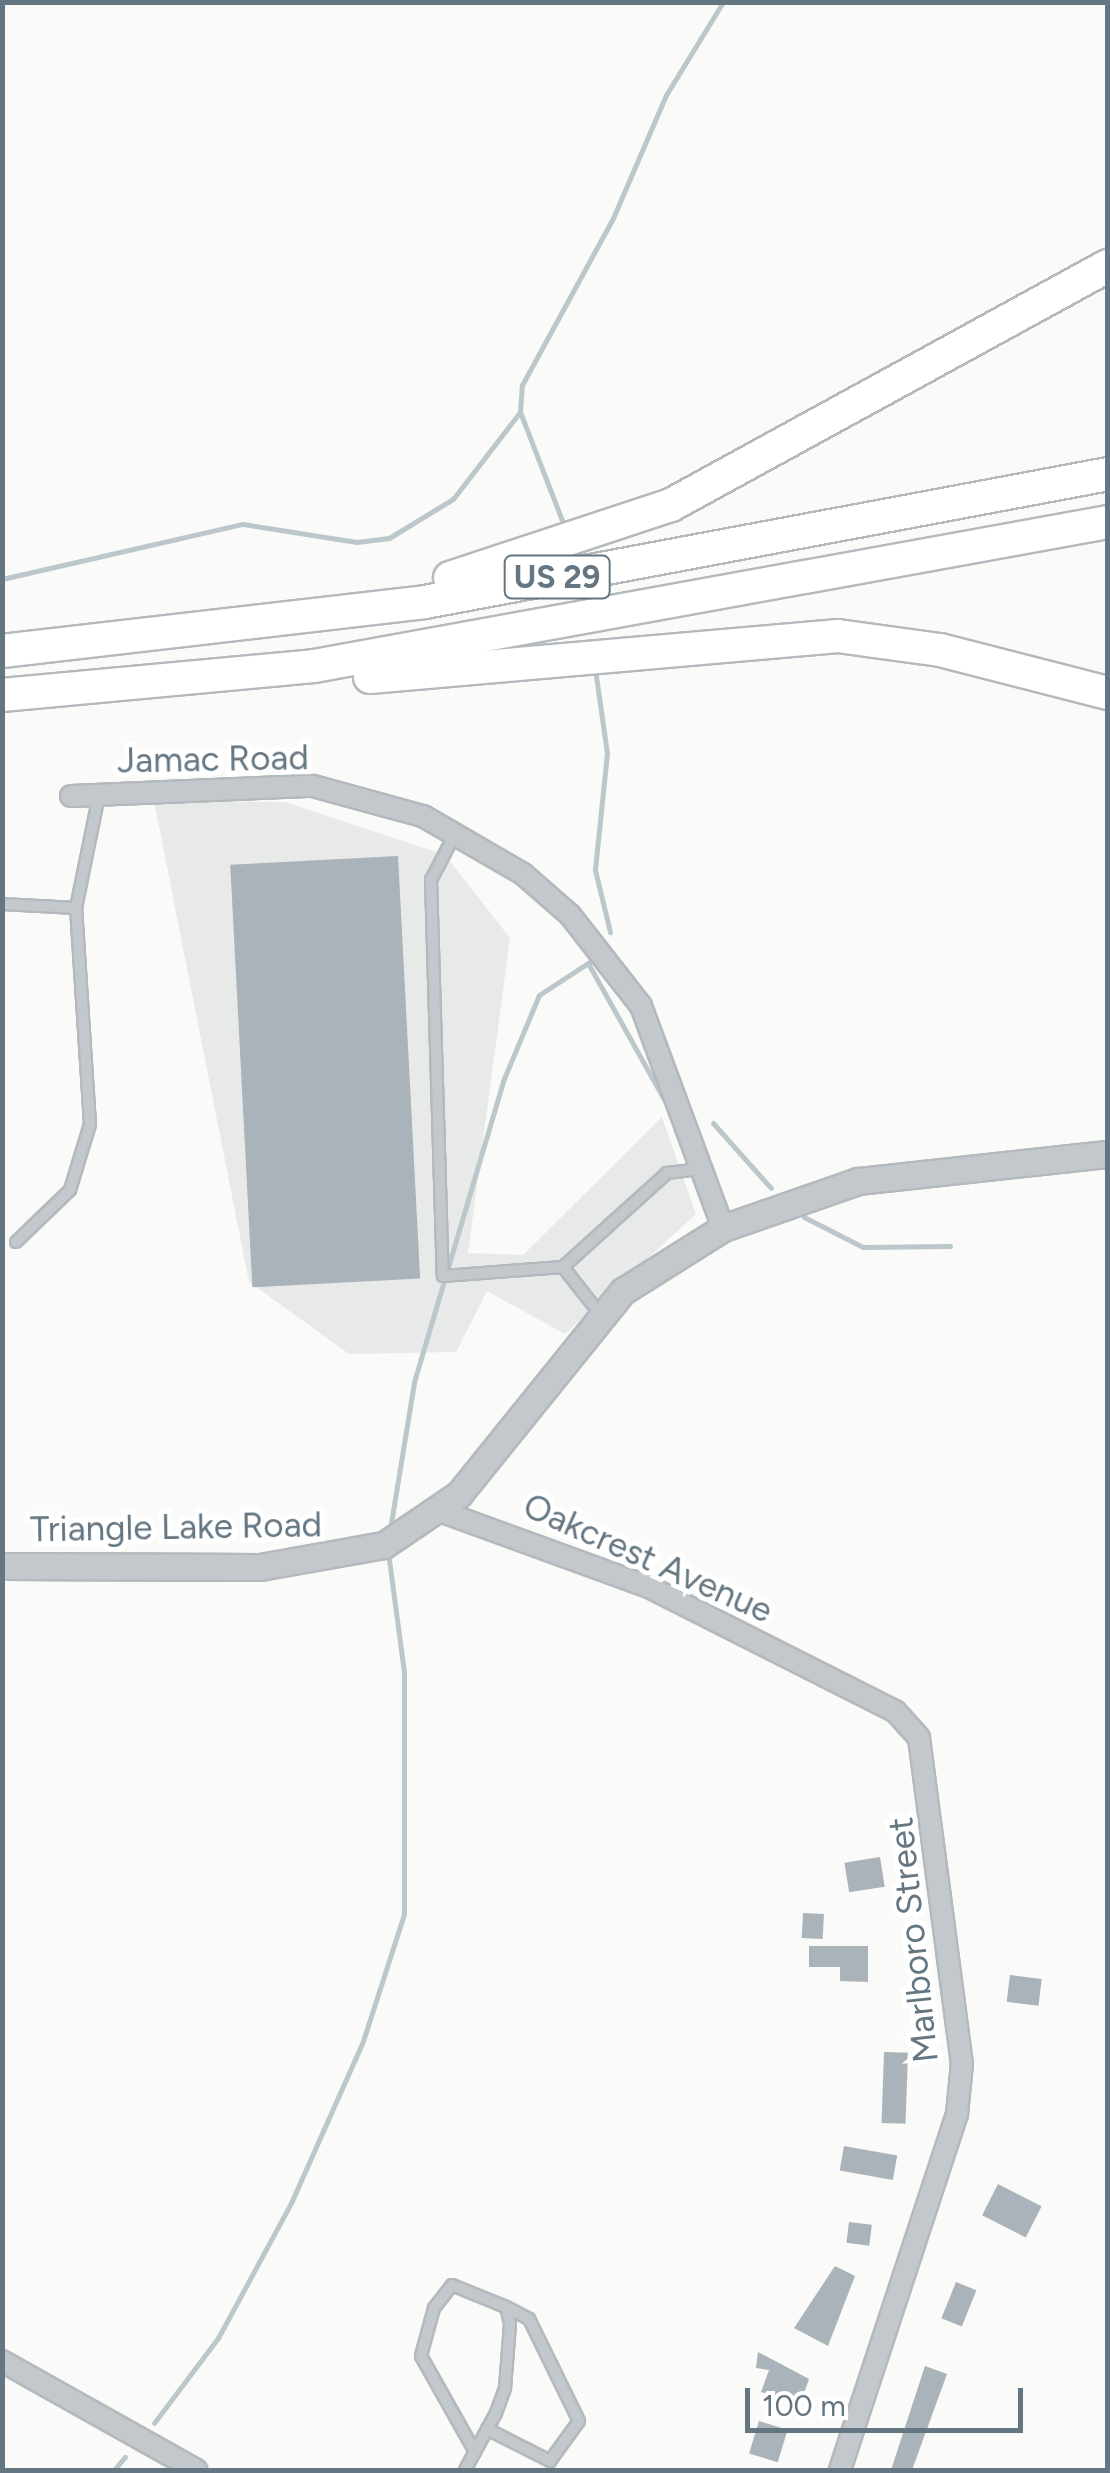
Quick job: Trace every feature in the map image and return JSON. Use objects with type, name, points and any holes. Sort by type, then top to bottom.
[{"type":"highway","points":[[312,620],[671,505],[1108,266]]},
{"type":"highway","name":"US 29","points":[[2,651],[312,620],[1108,474]]},
{"type":"highway","name":"US 29","points":[[2,695],[230,676],[1108,522]]},
{"type":"highway","points":[[230,676],[308,683],[838,636],[940,650],[1108,693]]},
{"type":"street","name":"Jamac Road","points":[[71,796],[313,786],[369,797],[456,833],[523,874],[604,954],[641,1006],[723,1228]]},
{"type":"street","name":"Triangle Lake Road","points":[[2,1566],[335,1560],[384,1545],[440,1511],[600,1314],[723,1228],[858,1180],[1108,1154]]},
{"type":"street","name":"Oakcrest Avenue","points":[[440,1511],[649,1587],[827,1674]]},
{"type":"street","name":"Marlboro Street","points":[[827,1674],[895,1711],[918,1738],[962,2064],[938,2190],[840,2470]]},
{"type":"street","points":[[2,2361],[196,2470]]},
{"type":"lane","points":[[16,1242],[70,1190],[90,1124],[76,908],[99,794]]},
{"type":"lane","points":[[456,833],[431,880],[443,1276],[564,1267],[667,1173],[702,1169]]},
{"type":"lane","points":[[2,904],[76,908]]},
{"type":"lane","points":[[564,1267],[600,1314]]},
{"type":"lane","points":[[475,2452],[424,2368],[424,2339],[452,2285],[528,2320],[579,2421],[550,2461],[487,2429]]},
{"type":"lane","points":[[465,2470],[505,2388],[506,2307]]},
{"type":"shaded area","points":[[154,801],[285,802],[445,855],[510,938],[468,1253],[523,1255],[662,1117],[696,1214],[565,1334],[487,1291],[456,1352],[349,1354],[249,1282]]},
{"type":"building","points":[[398,856],[420,1278],[252,1287],[230,865]]},
{"type":"building","points":[[880,1857],[885,1887],[849,1892],[844,1863]]},
{"type":"building","points":[[803,1913],[824,1914],[823,1939],[802,1938]]},
{"type":"building","points":[[809,1946],[868,1946],[868,1982],[840,1981],[840,1967],[809,1967]]},
{"type":"building","points":[[1010,1975],[1042,1979],[1038,2006],[1007,2002]]},
{"type":"building","points":[[884,2052],[908,2053],[906,2124],[882,2123]]},
{"type":"building","points":[[844,2146],[897,2155],[893,2180],[840,2171]]},
{"type":"building","points":[[998,2184],[1042,2206],[1026,2237],[982,2215]]},
{"type":"building","points":[[849,2222],[872,2225],[869,2246],[846,2243]]},
{"type":"building","points":[[835,2266],[855,2276],[828,2346],[794,2328]]},
{"type":"building","points":[[956,2282],[976,2290],[962,2326],[941,2318]]},
{"type":"building","points":[[758,2352],[809,2379],[800,2405],[761,2392],[769,2370],[756,2368]]},
{"type":"building","points":[[925,2366],[947,2374],[912,2470],[891,2470]]},
{"type":"building","points":[[759,2421],[788,2430],[778,2462],[749,2454]]},
{"type":"waterway","points":[[565,528],[520,412],[522,385],[613,218],[666,95],[723,2]]},
{"type":"waterway","points":[[2,579],[243,524],[357,542],[389,538],[453,499],[520,412]]},
{"type":"waterway","points":[[596,676],[607,753],[595,870],[610,932]]},
{"type":"waterway","points":[[391,1523],[414,1382],[503,1081],[539,995],[591,961]]},
{"type":"waterway","points":[[589,965],[669,1108]]},
{"type":"waterway","points":[[713,1123],[771,1188]]},
{"type":"waterway","points":[[804,1217],[863,1247],[950,1246]]},
{"type":"waterway","points":[[154,2423],[218,2338],[291,2203],[363,2041],[404,1914],[404,1672],[389,1560]]},
{"type":"waterway","points":[[114,2470],[125,2457]]}]
